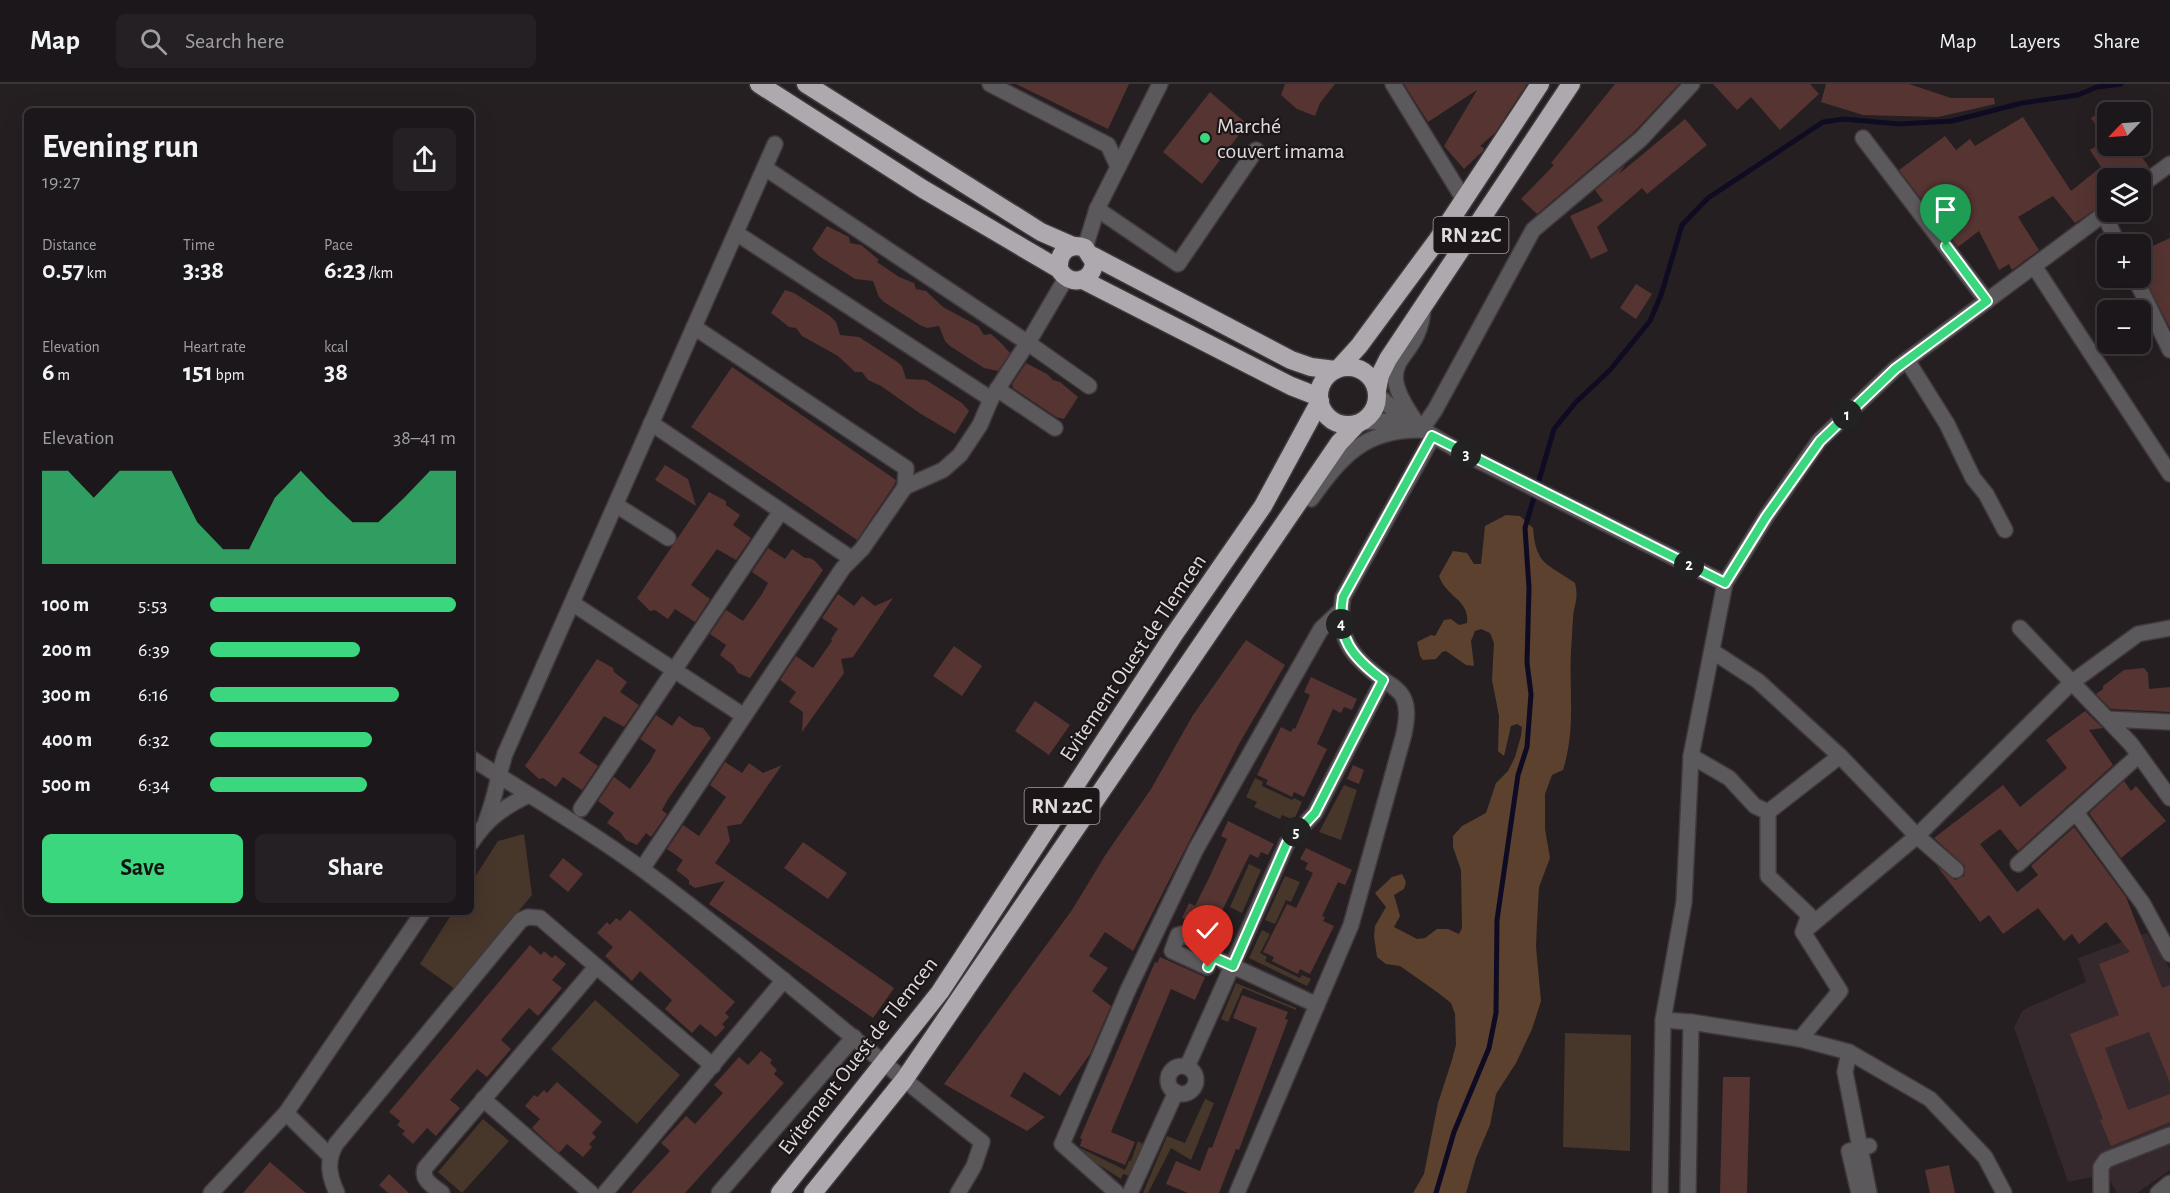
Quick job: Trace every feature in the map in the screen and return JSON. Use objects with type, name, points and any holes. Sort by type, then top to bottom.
[{"type":"highway","points":[[759,84],[923,189],[1070,276],[1319,399],[1325,414],[1336,422],[1350,425],[1359,423]]},
{"type":"highway","points":[[806,84],[1041,232],[1084,250],[1292,360],[1311,367],[1360,369],[1371,377],[1377,392]]},
{"type":"highway","name":"Evitement Ouest de Tlemcen","points":[[780,1193],[940,992],[1173,636],[1263,506],[1319,399],[1323,381],[1337,369],[1371,330],[1438,238],[1540,84]]},
{"type":"highway","name":"Evitement Ouest de Tlemcen","points":[[813,1193],[904,1080],[1332,453],[1373,411],[1380,375],[1389,359],[1571,84]]},
{"type":"highway","points":[[1070,276],[1060,257],[1068,248],[1084,250]]},
{"type":"highway","points":[[1070,276],[1094,268],[1084,250]]},
{"type":"street","points":[[990,84],[1108,146],[1118,167]]},
{"type":"street","points":[[1084,250],[1097,209],[1160,84]]},
{"type":"street","points":[[1393,84],[1463,198]]},
{"type":"street","points":[[1237,1193],[1359,904],[1373,840],[1404,734],[1407,715],[1403,697],[1352,653],[1341,626],[1340,611],[1343,597],[1427,433],[1435,410],[1533,230],[1641,139],[1692,84]]},
{"type":"street","points":[[1863,138],[1987,301]]},
{"type":"street","points":[[474,839],[486,821],[494,801],[498,775],[775,144]]},
{"type":"street","points":[[1097,209],[1178,264],[1256,150]]},
{"type":"street","points":[[2151,178],[2170,164]]},
{"type":"street","points":[[765,168],[1028,343],[1089,387]]},
{"type":"street","points":[[1660,1193],[1663,1020],[1684,902],[1691,756],[1725,583],[1766,517],[1820,441],[1907,360],[2097,220]]},
{"type":"street","points":[[735,233],[994,394],[1055,428]]},
{"type":"street","points":[[2034,266],[2170,474]]},
{"type":"street","points":[[642,869],[843,568],[905,486],[942,470],[960,454],[980,425],[994,394],[1070,276]]},
{"type":"street","points":[[2140,288],[2170,350]]},
{"type":"street","points":[[1423,308],[1419,331],[1398,364],[1394,377],[1400,396],[1427,433]]},
{"type":"street","points":[[694,327],[906,468],[926,477]]},
{"type":"street","points":[[1907,360],[1947,424],[1973,478],[1986,494],[2005,530]]},
{"type":"street","points":[[1377,392],[1401,417],[1459,451],[1725,583]]},
{"type":"street","points":[[1359,423],[1389,421],[1427,433]]},
{"type":"street","points":[[651,423],[852,559]]},
{"type":"street","points":[[1256,565],[1268,560],[1333,468],[1344,456],[1378,436],[1406,429],[1427,433]]},
{"type":"street","points":[[905,486],[906,468]]},
{"type":"street","points":[[615,505],[668,538]]},
{"type":"street","points":[[581,809],[781,511]]},
{"type":"street","points":[[572,603],[744,716]]},
{"type":"street","points":[[1117,1193],[1062,1144],[1128,990],[1196,849],[1321,629],[1340,611]]},
{"type":"street","points":[[2020,627],[2139,755],[2170,798]]},
{"type":"street","points":[[1803,932],[1917,836],[2071,683],[2138,634],[2170,628]]},
{"type":"street","points":[[1712,651],[1758,681],[1840,756],[1917,836],[1956,870]]},
{"type":"street","points":[[1130,1193],[1176,1092],[1185,1094],[1195,1086],[1196,1076],[1187,1067],[1287,843],[1315,813],[1383,680]]},
{"type":"street","points":[[2107,719],[2170,722]]},
{"type":"street","points":[[2018,864],[2077,814],[2139,755]]},
{"type":"street","points":[[1691,756],[1729,778],[1755,806],[1768,813]]},
{"type":"street","points":[[1768,813],[1840,756]]},
{"type":"street","points":[[474,760],[642,869],[784,980],[982,1142],[974,1166],[958,1193]]},
{"type":"street","points":[[486,821],[529,795]]},
{"type":"street","points":[[1768,813],[1768,876],[1809,915],[1803,932]]},
{"type":"street","points":[[2077,814],[2143,904],[2170,954]]},
{"type":"street","points":[[211,1193],[286,1113],[421,915]]},
{"type":"street","points":[[337,1193],[331,1181],[329,1155],[336,1144],[522,920],[528,917],[540,918],[712,1066]]},
{"type":"street","points":[[1800,1039],[1840,991],[1803,932]]},
{"type":"street","points":[[1213,957],[1317,1005]]},
{"type":"street","points":[[442,1193],[426,1180],[425,1168],[596,967]]},
{"type":"street","points":[[605,1193],[784,980]]},
{"type":"street","points":[[1663,1020],[1691,1022],[1800,1039],[1849,1052],[1930,1099],[1985,1157],[2004,1193]]},
{"type":"street","points":[[1688,1193],[1691,1022]]},
{"type":"street","points":[[719,1193],[854,1037]]},
{"type":"street","points":[[1849,1052],[1845,1072],[1869,1193]]},
{"type":"street","points":[[483,1099],[591,1193]]},
{"type":"street","points":[[286,1113],[329,1155]]},
{"type":"street","points":[[2101,1193],[2101,1167],[2106,1160],[2170,1135]]},
{"type":"street","points":[[1858,1193],[1849,1151],[1869,1146],[1878,1193]]},
{"type":"street","points":[[2158,1193],[2170,1183]]},
{"type":"shaded area","points":[[1506,515],[1520,516],[1533,528],[1540,557],[1550,567],[1575,583],[1577,594],[1571,651],[1571,710],[1567,755],[1563,770],[1552,775],[1545,794],[1545,829],[1550,858],[1539,887],[1536,947],[1541,1001],[1532,1029],[1516,1063],[1496,1094],[1490,1125],[1476,1158],[1466,1193],[1413,1193],[1424,1174],[1438,1103],[1456,1045],[1455,1014],[1451,1003],[1437,992],[1400,966],[1386,964],[1377,957],[1375,926],[1386,907],[1375,893],[1392,877],[1402,874],[1406,882],[1404,889],[1394,895],[1400,916],[1394,927],[1417,939],[1425,938],[1437,929],[1448,929],[1459,934],[1462,928],[1461,870],[1453,847],[1453,836],[1462,826],[1486,813],[1496,783],[1508,771],[1515,757],[1522,727],[1517,724],[1511,726],[1504,756],[1498,751],[1499,716],[1492,680],[1494,643],[1490,633],[1481,629],[1475,631],[1471,641],[1474,666],[1466,665],[1446,651],[1436,659],[1423,660],[1417,642],[1431,635],[1435,636],[1444,620],[1451,619],[1459,625],[1467,623],[1465,609],[1442,583],[1439,576],[1453,551],[1467,553],[1474,564],[1481,564],[1485,526]]},
{"type":"shaded area","points":[[1255,778],[1263,782],[1262,786],[1292,800],[1294,798],[1302,802],[1294,820],[1282,815],[1280,819],[1254,807],[1257,802],[1246,797]]},
{"type":"shaded area","points":[[1344,785],[1357,790],[1341,840],[1319,832]]},
{"type":"shaded area","points":[[524,834],[532,895],[455,989],[420,964],[451,915],[474,915],[474,878],[498,841]]},
{"type":"shaded area","points":[[1249,864],[1261,870],[1242,913],[1230,907]]},
{"type":"shaded area","points":[[1285,876],[1300,882],[1291,902],[1286,900],[1275,924],[1265,920]]},
{"type":"shaded area","points":[[1262,930],[1270,934],[1260,953],[1267,957],[1265,961],[1300,978],[1302,975],[1311,979],[1307,986],[1249,958]]},
{"type":"shaded area","points":[[2147,933],[2170,969],[2170,1170],[2137,1193],[2117,1193],[2106,1174],[2068,1182],[2014,1027],[2023,1010],[2086,982],[2078,958]]},
{"type":"shaded area","points":[[1236,983],[1296,1008],[1296,1010],[1243,988],[1228,1022],[1221,1019]]},
{"type":"shaded area","points":[[595,1000],[680,1075],[637,1124],[551,1049]]},
{"type":"shaded area","points":[[1565,1033],[1631,1035],[1630,1151],[1563,1147]]},
{"type":"shaded area","points":[[1205,1099],[1214,1103],[1191,1160],[1171,1148],[1148,1193],[1143,1193],[1167,1136],[1185,1143]]},
{"type":"shaded area","points":[[483,1119],[509,1141],[462,1193],[438,1172]]},
{"type":"shaded area","points":[[1138,1141],[1143,1144],[1129,1176],[1123,1174],[1121,1179],[1076,1150],[1078,1147],[1125,1170]]},
{"type":"building","points":[[1016,84],[1129,84],[1108,129]]},
{"type":"building","points":[[1285,84],[1335,84],[1320,103],[1315,116],[1297,109],[1281,95]]},
{"type":"building","points":[[1404,84],[1527,84],[1495,133],[1480,146],[1484,148],[1483,151],[1464,169],[1444,146],[1477,90],[1428,122]]},
{"type":"building","points":[[1615,84],[1679,84],[1634,132],[1537,214],[1521,199],[1554,165],[1551,163]]},
{"type":"building","points":[[1713,84],[1810,84],[1819,94],[1780,130],[1751,97],[1737,110]]},
{"type":"building","points":[[1826,84],[1909,84],[1951,98],[1994,98],[1995,104],[1938,117],[1863,115],[1821,102]]},
{"type":"building","name":"Marché couvert imama","points":[[1210,92],[1247,124],[1202,184],[1163,152]]},
{"type":"building","points":[[2097,114],[2097,127],[2091,118]]},
{"type":"building","points":[[2023,117],[2071,191],[2097,170],[2097,208],[2075,223],[2053,196],[2018,217],[2039,250],[2012,270],[2009,264],[1999,270],[1979,231],[1958,247],[1899,170],[1945,136],[1956,150],[1970,139],[1975,146]]},
{"type":"building","points":[[1685,119],[1707,145],[1647,194],[1642,188],[1597,227],[1608,251],[1591,259],[1570,216],[1603,201],[1595,190],[1625,165],[1619,174]]},
{"type":"building","points":[[2097,146],[2097,156],[2141,156],[2149,167],[2100,168],[2090,150]]},
{"type":"building","points":[[827,226],[849,237],[850,243],[861,245],[879,260],[877,262],[899,277],[914,283],[916,289],[926,291],[943,307],[978,326],[984,335],[991,334],[1010,353],[998,371],[984,368],[950,346],[945,341],[939,326],[927,328],[920,325],[884,302],[879,297],[873,281],[855,279],[819,256],[812,249]]},
{"type":"building","points":[[2170,238],[2170,328],[2149,288],[2151,247]]},
{"type":"building","points":[[1636,284],[1652,294],[1636,319],[1620,308]]},
{"type":"building","points":[[785,290],[794,293],[830,316],[836,322],[840,335],[859,337],[896,361],[902,366],[906,379],[926,380],[962,403],[969,411],[955,434],[868,380],[862,372],[855,372],[838,356],[802,336],[796,328],[789,327],[771,313]]},
{"type":"building","points":[[1026,363],[1060,382],[1078,397],[1064,419],[1056,417],[1013,388],[1012,384]]},
{"type":"building","points":[[732,367],[896,480],[857,540],[691,427]]},
{"type":"building","points":[[665,465],[688,479],[696,506],[655,480]]},
{"type":"building","points":[[709,492],[726,501],[726,505],[740,515],[733,525],[751,538],[736,560],[717,549],[691,585],[710,599],[695,622],[675,609],[668,619],[655,610],[650,611],[637,598]]},
{"type":"building","points":[[768,548],[785,559],[792,549],[805,558],[815,561],[823,570],[750,678],[738,673],[733,665],[720,655],[726,645],[710,634],[726,610],[743,621],[762,594],[768,583],[752,572]]},
{"type":"building","points":[[838,594],[854,606],[862,596],[875,606],[893,598],[853,657],[841,659],[844,673],[802,732],[803,712],[789,702],[796,692],[780,680],[796,656],[813,668],[832,641],[838,629],[822,618]]},
{"type":"building","points":[[1246,640],[1285,665],[1239,744],[1133,951],[1105,932],[1089,956],[1108,968],[1092,991],[1111,1006],[1090,1054],[1060,1096],[1024,1072],[1010,1096],[1045,1117],[1027,1131],[944,1084],[1072,910],[1106,854],[1151,789],[1193,715]]},
{"type":"building","points":[[954,646],[982,666],[962,696],[933,676]]},
{"type":"building","points":[[597,659],[613,668],[614,672],[627,682],[620,692],[639,705],[624,727],[604,716],[579,753],[598,766],[582,790],[563,777],[556,787],[543,778],[539,779],[525,766]]},
{"type":"building","points":[[2144,668],[2148,673],[2149,689],[2170,687],[2170,712],[2111,709],[2096,694],[2124,670]]},
{"type":"building","points":[[1311,677],[1357,699],[1352,710],[1344,707],[1341,713],[1333,709],[1317,744],[1327,749],[1304,797],[1294,792],[1292,797],[1266,784],[1268,780],[1257,775],[1281,727],[1291,732],[1293,728],[1295,729],[1310,695],[1304,692]]},
{"type":"building","points":[[1035,701],[1070,725],[1049,755],[1015,731]]},
{"type":"building","points":[[2085,711],[2103,728],[2089,730],[2113,765],[2018,851],[2000,829],[1980,844],[2017,892],[2038,875],[2031,866],[2074,827],[2126,897],[2162,988],[2170,985],[2170,1083],[2149,1032],[2105,1048],[2128,1110],[2170,1094],[2170,1122],[2111,1146],[2070,1034],[2119,1015],[2099,964],[2130,952],[2106,922],[2079,944],[2072,934],[2064,941],[2038,908],[2003,934],[1989,915],[1980,922],[1937,866],[1955,880],[1964,876],[1965,866],[1934,838],[2003,785],[2020,807],[2067,768],[2046,740]]},
{"type":"building","points":[[656,715],[672,726],[679,716],[693,726],[703,728],[711,738],[668,799],[662,810],[667,814],[651,837],[646,833],[637,845],[626,840],[620,832],[607,823],[614,813],[598,801],[614,777],[630,789],[650,761],[656,750],[640,739]]},
{"type":"building","points":[[725,762],[742,773],[749,763],[763,773],[782,765],[741,824],[727,826],[730,841],[715,863],[894,988],[873,1018],[709,904],[725,881],[695,888],[676,870],[683,860],[667,849],[683,825],[699,836],[726,797],[710,785]]},
{"type":"building","points":[[1353,765],[1364,770],[1359,784],[1347,779]]},
{"type":"building","points":[[2124,781],[2131,791],[2136,786],[2166,821],[2121,858],[2089,813]]},
{"type":"building","points":[[1228,821],[1274,844],[1268,855],[1261,852],[1258,858],[1250,854],[1220,915],[1229,919],[1226,925],[1233,929],[1228,940],[1182,918],[1189,903],[1195,906],[1208,880],[1227,839],[1221,836]]},
{"type":"building","points":[[803,842],[847,873],[828,899],[784,868]]},
{"type":"building","points":[[1306,848],[1352,870],[1345,885],[1338,882],[1322,916],[1325,917],[1323,921],[1334,926],[1310,974],[1300,969],[1298,974],[1272,961],[1274,957],[1263,952],[1287,904],[1296,908],[1313,873],[1305,869],[1308,863],[1300,859]]},
{"type":"building","points":[[563,858],[583,874],[568,892],[549,876]]},
{"type":"building","points":[[630,910],[735,1002],[725,1013],[729,1017],[722,1024],[725,1027],[716,1037],[700,1024],[692,1033],[665,1009],[672,1000],[640,971],[632,981],[605,956],[613,947],[597,933],[607,922],[610,925],[616,918],[620,921]]},
{"type":"building","points":[[530,945],[541,955],[544,951],[552,958],[555,955],[566,964],[552,980],[562,988],[538,1016],[529,1008],[501,1040],[511,1049],[487,1077],[477,1069],[450,1100],[460,1108],[436,1136],[427,1128],[413,1144],[402,1134],[405,1131],[397,1125],[400,1121],[389,1112]]},
{"type":"building","points":[[1160,957],[1205,977],[1195,1000],[1171,989],[1111,1132],[1135,1142],[1125,1165],[1080,1146],[1082,1139],[1080,1138],[1155,962],[1157,963]]},
{"type":"building","points":[[1242,995],[1288,1012],[1285,1019],[1288,1020],[1239,1150],[1236,1149],[1219,1193],[1188,1193],[1166,1184],[1176,1161],[1200,1171],[1209,1147],[1212,1148],[1257,1028],[1233,1018]]},
{"type":"building","points":[[761,1051],[772,1060],[770,1063],[777,1070],[774,1074],[784,1083],[685,1193],[631,1193],[670,1151],[661,1143],[686,1116],[695,1124],[723,1093],[714,1085],[739,1057],[748,1065]]},
{"type":"building","points":[[1723,1077],[1750,1077],[1747,1193],[1720,1193]]},
{"type":"building","points":[[557,1082],[602,1122],[592,1133],[596,1137],[589,1144],[592,1147],[583,1157],[567,1144],[559,1153],[532,1128],[540,1119],[525,1106],[534,1095],[537,1097],[544,1090],[547,1093]]},
{"type":"building","points":[[270,1162],[306,1193],[243,1193]]},
{"type":"building","points":[[1949,1165],[1955,1193],[1930,1193],[1925,1170]]},
{"type":"building","points":[[389,1174],[409,1193],[388,1193],[379,1185]]},
{"type":"waterway","points":[[1436,1193],[1454,1132],[1489,1048],[1496,1013],[1497,920],[1518,775],[1527,747],[1531,694],[1527,663],[1529,588],[1525,528],[1554,429],[1576,402],[1610,370],[1650,321],[1661,295],[1682,225],[1708,198],[1823,122],[1844,119],[1899,124],[1952,121],[2022,103],[2078,95],[2097,87],[2121,84]]},
{"type":"place","name":"Marché couvert imama","points":[[1205,138]]},
{"type":"route","points":[[1208,967],[1213,957],[1233,966],[1287,843],[1315,813],[1383,680],[1352,653],[1341,626],[1340,611],[1343,597],[1432,436],[1725,583],[1766,517],[1820,441],[1895,369],[1987,301],[1946,246]]}]
